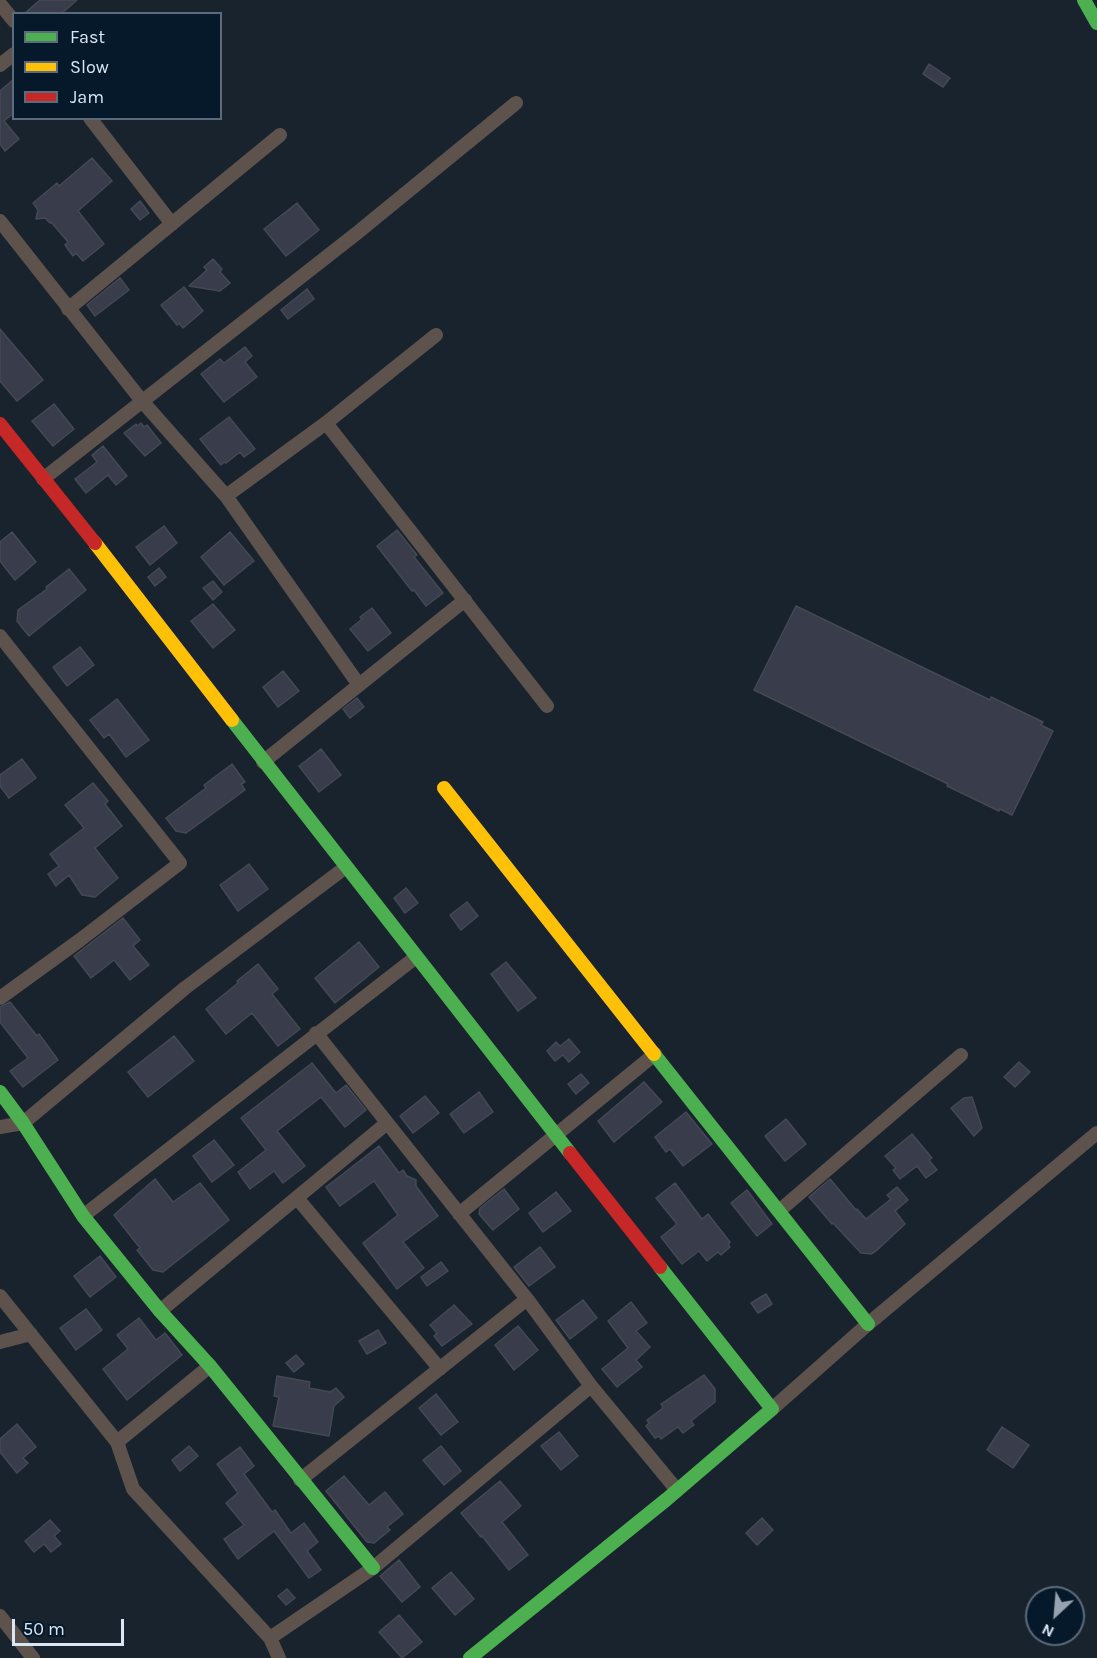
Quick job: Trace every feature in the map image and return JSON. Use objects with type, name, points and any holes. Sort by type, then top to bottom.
[{"type":"street","points":[[1084,0],[1097,23]]},
{"type":"street","points":[[0,4],[12,19]]},
{"type":"street","points":[[0,65],[12,56]]},
{"type":"street","points":[[43,479],[363,228],[516,103]]},
{"type":"street","points":[[92,120],[172,224]]},
{"type":"street","points":[[68,309],[280,135]]},
{"type":"street","points":[[0,221],[142,401],[226,496],[359,685]]},
{"type":"street","points":[[226,496],[326,423],[436,335]]},
{"type":"street","points":[[326,423],[547,706]]},
{"type":"street","points":[[0,424],[772,1409]]},
{"type":"street","points":[[263,762],[465,600]]},
{"type":"street","points":[[0,636],[180,863],[0,998]]},
{"type":"street","points":[[444,789],[868,1324]]},
{"type":"street","points":[[0,1127],[23,1123],[185,988],[346,867]]},
{"type":"street","points":[[83,1216],[416,957]]},
{"type":"street","points":[[316,1033],[527,1299],[591,1386],[677,1491]]},
{"type":"street","points":[[459,1214],[655,1054]]},
{"type":"street","points":[[779,1211],[961,1055]]},
{"type":"street","points":[[0,1092],[23,1123],[83,1216],[160,1311],[210,1366],[373,1568]]},
{"type":"street","points":[[160,1311],[387,1123]]},
{"type":"street","points":[[470,1658],[677,1491],[868,1324],[1097,1132]]},
{"type":"street","points":[[297,1198],[440,1369]]},
{"type":"street","points":[[0,1296],[117,1442],[133,1489],[270,1638],[279,1658]]},
{"type":"street","points":[[300,1480],[527,1299]]},
{"type":"street","points":[[0,1342],[31,1334]]},
{"type":"street","points":[[117,1442],[210,1366]]},
{"type":"street","points":[[270,1638],[373,1568],[591,1386]]},
{"type":"street","points":[[0,1616],[33,1658]]},
{"type":"building","points":[[40,0],[77,0],[63,12],[26,12]]},
{"type":"building","points":[[929,64],[950,78],[943,87],[923,74]]},
{"type":"building","points":[[12,81],[12,115],[4,121],[19,139],[5,151],[0,144],[0,91]]},
{"type":"building","points":[[92,158],[112,181],[78,211],[104,244],[83,261],[76,253],[73,256],[65,245],[68,242],[51,222],[45,218],[36,219],[38,210],[33,203],[57,183],[59,186]]},
{"type":"building","points":[[140,201],[149,213],[140,220],[131,209]]},
{"type":"building","points":[[297,203],[319,230],[286,256],[264,229]]},
{"type":"building","points":[[213,259],[222,269],[220,272],[230,283],[220,291],[189,286],[207,270],[204,267]]},
{"type":"building","points":[[120,278],[129,290],[95,316],[87,305]]},
{"type":"building","points":[[184,287],[203,311],[183,328],[179,323],[177,325],[161,305]]},
{"type":"building","points":[[307,289],[314,299],[288,319],[281,310]]},
{"type":"building","points":[[0,329],[43,380],[17,401],[0,381]]},
{"type":"building","points":[[245,347],[252,356],[245,362],[257,377],[224,402],[201,374],[220,359],[224,363]]},
{"type":"building","points":[[54,404],[74,429],[53,446],[32,421]]},
{"type":"building","points":[[229,417],[255,449],[244,457],[240,452],[221,465],[200,439]]},
{"type":"building","points":[[141,423],[144,427],[147,425],[161,443],[145,456],[124,433]]},
{"type":"building","points":[[103,446],[127,476],[116,485],[108,475],[86,493],[75,479],[97,462],[92,455]]},
{"type":"building","points":[[164,526],[177,543],[150,565],[136,547]]},
{"type":"building","points":[[397,530],[417,555],[414,557],[443,593],[426,606],[377,546]]},
{"type":"building","points":[[12,532],[36,562],[15,580],[0,561],[0,542]]},
{"type":"building","points":[[230,532],[254,561],[224,585],[201,557]]},
{"type":"building","points":[[159,568],[166,577],[155,586],[148,577]]},
{"type":"building","points":[[69,569],[86,590],[29,636],[17,621],[18,610],[47,589],[46,587]]},
{"type":"building","points":[[213,581],[222,592],[213,600],[203,588]]},
{"type":"building","points":[[213,604],[235,630],[213,648],[191,621]]},
{"type":"building","points":[[796,606],[990,700],[991,697],[1043,722],[1041,725],[1053,731],[1012,815],[947,786],[948,784],[754,690]]},
{"type":"building","points":[[372,608],[391,633],[368,651],[350,629]]},
{"type":"building","points":[[80,647],[94,665],[67,686],[53,667]]},
{"type":"building","points":[[283,671],[299,691],[278,707],[263,687]]},
{"type":"building","points":[[357,698],[364,707],[350,718],[343,709]]},
{"type":"building","points":[[117,699],[149,740],[126,757],[109,734],[104,738],[90,720]]},
{"type":"building","points":[[321,749],[341,775],[319,792],[299,766]]},
{"type":"building","points":[[22,759],[36,778],[9,798],[0,786],[0,775]]},
{"type":"building","points":[[232,764],[245,782],[241,784],[245,790],[186,833],[176,831],[166,818],[206,788],[204,785]]},
{"type":"building","points":[[93,783],[108,801],[105,804],[122,826],[95,848],[118,878],[95,897],[82,895],[69,875],[56,886],[48,874],[59,866],[50,854],[84,828],[65,805]]},
{"type":"building","points":[[249,864],[268,889],[238,911],[220,885]]},
{"type":"building","points":[[406,888],[418,903],[405,913],[394,898]]},
{"type":"building","points":[[467,902],[478,916],[461,930],[450,915]]},
{"type":"building","points":[[123,918],[140,940],[133,946],[149,965],[130,980],[114,960],[91,978],[74,956]]},
{"type":"building","points":[[359,942],[379,967],[335,1003],[315,978]]},
{"type":"building","points":[[506,962],[536,998],[518,1011],[491,974]]},
{"type":"building","points":[[258,964],[278,989],[272,994],[300,1029],[278,1046],[252,1013],[226,1034],[206,1009]]},
{"type":"building","points":[[10,1002],[37,1036],[39,1034],[58,1060],[23,1087],[10,1071],[28,1058],[0,1022],[0,1007]]},
{"type":"building","points":[[174,1036],[194,1061],[148,1097],[128,1072]]},
{"type":"building","points":[[569,1039],[580,1052],[569,1062],[563,1055],[555,1061],[547,1051],[556,1042],[560,1046]]},
{"type":"building","points":[[1019,1062],[1030,1072],[1015,1087],[1004,1077]]},
{"type":"building","points":[[312,1063],[336,1093],[346,1085],[366,1110],[345,1127],[321,1097],[277,1131],[305,1166],[283,1183],[274,1171],[250,1189],[238,1172],[266,1150],[241,1118]]},
{"type":"building","points":[[581,1074],[589,1083],[576,1094],[568,1084]]},
{"type":"building","points":[[644,1082],[662,1102],[614,1142],[598,1121]]},
{"type":"building","points":[[479,1092],[493,1112],[464,1133],[450,1114]]},
{"type":"building","points":[[425,1096],[439,1113],[413,1133],[400,1116]]},
{"type":"building","points":[[972,1097],[982,1128],[974,1136],[951,1108],[964,1098]]},
{"type":"building","points":[[686,1112],[712,1144],[683,1166],[670,1149],[666,1152],[655,1137]]},
{"type":"building","points":[[786,1119],[806,1144],[785,1161],[765,1136]]},
{"type":"building","points":[[912,1134],[932,1158],[929,1160],[937,1170],[926,1178],[917,1166],[900,1179],[893,1170],[896,1168],[885,1156]]},
{"type":"building","points":[[214,1140],[234,1165],[212,1182],[193,1156]]},
{"type":"building","points":[[379,1146],[399,1173],[403,1170],[407,1176],[416,1180],[416,1186],[438,1216],[403,1242],[424,1268],[397,1289],[363,1243],[398,1215],[374,1181],[340,1206],[326,1187]]},
{"type":"building","points":[[155,1179],[173,1202],[200,1183],[229,1220],[163,1272],[153,1270],[137,1250],[140,1248],[114,1215]]},
{"type":"building","points":[[830,1179],[866,1219],[891,1199],[887,1195],[897,1187],[908,1200],[895,1211],[905,1224],[876,1251],[871,1254],[861,1253],[809,1197]]},
{"type":"building","points":[[675,1183],[702,1219],[708,1214],[730,1242],[728,1245],[730,1247],[721,1255],[718,1252],[707,1261],[699,1251],[682,1264],[661,1237],[677,1224],[656,1198]]},
{"type":"building","points":[[504,1189],[519,1209],[493,1230],[479,1214],[480,1208]]},
{"type":"building","points":[[747,1190],[772,1224],[757,1236],[731,1203]]},
{"type":"building","points":[[556,1192],[571,1211],[543,1232],[529,1213]]},
{"type":"building","points":[[540,1247],[555,1267],[529,1286],[514,1267]]},
{"type":"building","points":[[100,1256],[116,1277],[90,1297],[74,1276]]},
{"type":"building","points":[[441,1262],[448,1271],[427,1286],[421,1277]]},
{"type":"building","points":[[766,1294],[772,1304],[758,1313],[751,1303]]},
{"type":"building","points":[[583,1300],[597,1318],[570,1339],[556,1320]]},
{"type":"building","points":[[631,1302],[647,1323],[636,1331],[650,1347],[636,1360],[642,1367],[617,1387],[602,1369],[628,1348],[608,1321]]},
{"type":"building","points":[[454,1305],[472,1324],[442,1346],[434,1336],[437,1333],[430,1325]]},
{"type":"building","points":[[86,1309],[102,1330],[76,1350],[60,1328]]},
{"type":"building","points":[[139,1318],[156,1340],[165,1333],[182,1355],[127,1400],[103,1369],[128,1349],[117,1335]]},
{"type":"building","points":[[518,1326],[538,1350],[514,1370],[495,1345]]},
{"type":"building","points":[[378,1330],[386,1343],[367,1354],[359,1341]]},
{"type":"building","points":[[296,1355],[304,1364],[294,1372],[286,1363]]},
{"type":"building","points":[[704,1375],[715,1389],[715,1402],[691,1421],[694,1425],[683,1433],[678,1427],[661,1439],[659,1436],[655,1438],[646,1426],[649,1423],[647,1420],[663,1408],[661,1404]]},
{"type":"building","points":[[277,1376],[310,1382],[309,1388],[330,1392],[336,1388],[344,1397],[334,1406],[329,1436],[273,1426],[279,1397],[274,1396]]},
{"type":"building","points":[[436,1394],[458,1422],[441,1435],[419,1408]]},
{"type":"building","points":[[17,1424],[36,1447],[23,1458],[28,1463],[17,1473],[0,1452],[0,1439]]},
{"type":"building","points":[[1002,1427],[1029,1445],[1013,1468],[987,1450]]},
{"type":"building","points":[[559,1432],[578,1456],[561,1470],[541,1446]]},
{"type":"building","points":[[189,1446],[198,1456],[180,1471],[172,1460]]},
{"type":"building","points":[[441,1446],[461,1471],[444,1485],[423,1460]]},
{"type":"building","points":[[240,1447],[254,1466],[244,1474],[272,1512],[275,1510],[291,1533],[304,1523],[318,1542],[307,1551],[321,1570],[309,1578],[274,1531],[238,1559],[224,1539],[244,1525],[226,1503],[238,1493],[217,1464]]},
{"type":"building","points":[[344,1476],[369,1505],[385,1492],[403,1514],[387,1527],[390,1530],[374,1543],[367,1542],[326,1491]]},
{"type":"building","points":[[500,1481],[521,1506],[502,1522],[528,1555],[509,1570],[461,1513]]},
{"type":"building","points":[[762,1518],[773,1530],[757,1545],[746,1533]]},
{"type":"building","points":[[50,1520],[60,1531],[54,1536],[61,1544],[51,1552],[44,1544],[34,1552],[25,1541]]},
{"type":"building","points":[[399,1560],[420,1587],[402,1602],[380,1576]]},
{"type":"building","points":[[451,1572],[474,1599],[455,1615],[432,1588]]},
{"type":"building","points":[[287,1589],[295,1598],[286,1605],[278,1596]]},
{"type":"building","points":[[399,1615],[422,1642],[402,1658],[379,1632]]},
{"type":"traffic: fast","points":[[1084,0],[1097,23]]},
{"type":"traffic: fast","points":[[232,720],[570,1153]]},
{"type":"traffic: fast","points":[[654,1054],[868,1324]]},
{"type":"traffic: fast","points":[[0,1092],[23,1123],[83,1216],[160,1311],[210,1366],[373,1568]]},
{"type":"traffic: fast","points":[[470,1658],[667,1499],[772,1409],[660,1267]]},
{"type":"traffic: slow","points":[[95,543],[232,720]]},
{"type":"traffic: slow","points":[[444,788],[654,1054]]},
{"type":"traffic: jam","points":[[0,424],[95,543]]},
{"type":"traffic: jam","points":[[570,1153],[660,1267]]}]
